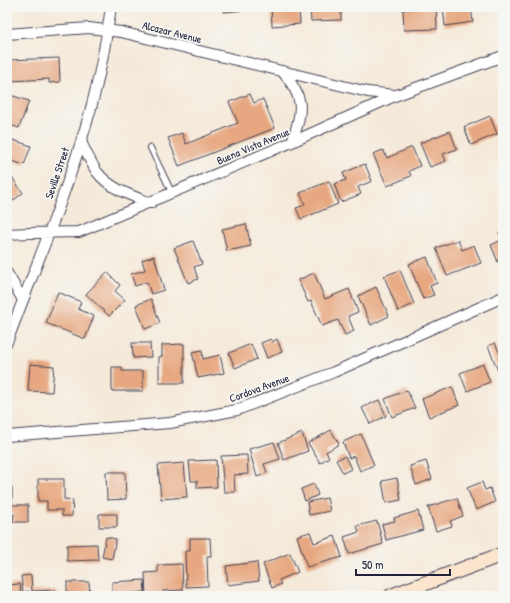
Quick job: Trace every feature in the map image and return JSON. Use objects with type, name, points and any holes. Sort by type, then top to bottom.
[{"type":"street","name":"Seville Street","points":[[7,342],[81,142],[102,61],[111,7]]},
{"type":"street","name":"Alcazar Avenue","points":[[7,34],[89,28],[121,32],[368,92],[397,95]]},
{"type":"street","name":"Buena Vista Avenue","points":[[7,234],[79,232],[172,194],[397,95],[503,56]]},
{"type":"street","points":[[282,71],[298,94],[301,108],[292,142]]},
{"type":"street","points":[[81,142],[98,173],[112,185],[127,194],[151,203]]},
{"type":"street","points":[[7,273],[23,300]]},
{"type":"street","name":"Cordova Avenue","points":[[7,436],[170,423],[237,410],[334,372],[503,297]]},
{"type":"street","points":[[391,596],[503,554]]},
{"type":"lane","points":[[150,147],[172,194]]},
{"type":"building","points":[[224,7],[257,7],[257,9],[224,12]]},
{"type":"building","points":[[271,7],[299,7],[300,24],[272,26]]},
{"type":"building","points":[[310,7],[341,7],[341,20],[311,21]]},
{"type":"building","points":[[410,7],[436,7],[437,29],[404,30],[403,10],[411,9]]},
{"type":"building","points":[[443,7],[471,7],[473,22],[445,26]]},
{"type":"building","points":[[59,58],[60,82],[49,83],[49,79],[9,81],[8,60]]},
{"type":"building","points":[[7,94],[29,101],[19,128],[7,124]]},
{"type":"building","points":[[250,94],[254,103],[263,99],[275,128],[179,166],[168,138],[182,133],[186,144],[238,123],[229,102]]},
{"type":"building","points":[[490,116],[497,134],[471,145],[464,127]]},
{"type":"building","points":[[450,131],[457,149],[443,154],[446,161],[430,167],[420,143]]},
{"type":"building","points":[[7,138],[31,146],[24,165],[12,161],[11,164],[7,163]]},
{"type":"building","points":[[412,147],[420,166],[409,171],[411,176],[387,186],[373,154],[383,150],[387,158]]},
{"type":"building","points":[[365,164],[372,181],[358,187],[361,194],[341,202],[334,184],[346,180],[343,173]]},
{"type":"building","points":[[11,176],[23,193],[7,205],[7,179]]},
{"type":"building","points":[[329,181],[338,204],[301,219],[296,208],[305,205],[300,193]]},
{"type":"building","points":[[246,224],[251,246],[227,251],[222,229]]},
{"type":"building","points":[[503,231],[503,260],[498,262],[491,245],[502,240],[499,233]]},
{"type":"building","points":[[458,240],[462,250],[474,245],[481,263],[447,276],[436,248]]},
{"type":"building","points":[[193,241],[202,264],[194,267],[198,279],[188,283],[174,248]]},
{"type":"building","points":[[154,256],[164,290],[151,294],[147,282],[135,286],[131,274],[145,270],[142,260]]},
{"type":"building","points":[[427,257],[437,283],[430,286],[434,295],[423,299],[409,264]]},
{"type":"building","points":[[400,270],[414,304],[398,311],[384,276]]},
{"type":"building","points":[[107,272],[120,285],[115,291],[125,300],[109,316],[86,294]]},
{"type":"building","points":[[314,273],[325,299],[349,289],[358,312],[348,316],[354,331],[345,335],[338,320],[322,326],[311,301],[308,302],[298,280]]},
{"type":"building","points":[[376,287],[389,316],[371,325],[358,296]]},
{"type":"building","points":[[58,292],[81,302],[78,309],[94,316],[85,339],[46,323]]},
{"type":"building","points":[[151,299],[160,323],[145,329],[136,305]]},
{"type":"building","points":[[271,339],[272,342],[277,339],[282,352],[267,358],[261,343]]},
{"type":"building","points":[[132,343],[150,343],[151,357],[133,358]]},
{"type":"building","points":[[495,343],[500,354],[503,353],[503,383],[488,346]]},
{"type":"building","points":[[184,344],[184,383],[159,383],[159,357],[162,356],[162,345]]},
{"type":"building","points":[[251,344],[257,359],[235,368],[229,353]]},
{"type":"building","points":[[202,350],[203,359],[220,355],[224,373],[198,378],[192,352]]},
{"type":"building","points":[[30,364],[54,366],[52,392],[28,391]]},
{"type":"building","points":[[483,364],[490,382],[467,391],[460,373]]},
{"type":"building","points":[[112,367],[122,367],[122,371],[143,371],[143,391],[112,391]]},
{"type":"building","points":[[452,387],[459,405],[429,417],[422,399]]},
{"type":"building","points":[[407,390],[415,408],[392,417],[385,399]]},
{"type":"building","points":[[379,400],[386,416],[370,424],[362,408]]},
{"type":"building","points":[[331,430],[339,444],[326,452],[329,457],[320,463],[308,443]]},
{"type":"building","points":[[302,433],[308,451],[284,460],[278,443]]},
{"type":"building","points":[[361,434],[374,465],[360,471],[354,456],[349,458],[343,442]]},
{"type":"building","points":[[274,442],[280,459],[264,464],[267,473],[257,477],[249,449]]},
{"type":"building","points":[[247,455],[248,474],[234,475],[235,492],[224,492],[221,456]]},
{"type":"building","points":[[345,456],[351,469],[343,473],[336,460]]},
{"type":"building","points":[[216,460],[217,487],[197,488],[197,481],[191,481],[189,461]]},
{"type":"building","points":[[426,461],[432,479],[416,485],[410,466]]},
{"type":"building","points":[[184,463],[187,497],[161,499],[158,465]]},
{"type":"building","points":[[106,472],[125,472],[126,499],[107,500]]},
{"type":"building","points":[[397,478],[401,500],[386,503],[382,481]]},
{"type":"building","points":[[38,479],[64,479],[64,499],[73,500],[72,516],[62,516],[62,510],[47,510],[47,501],[38,501]]},
{"type":"building","points":[[482,482],[485,490],[490,488],[495,502],[476,510],[467,488]]},
{"type":"building","points":[[314,484],[318,495],[305,501],[301,489]]},
{"type":"building","points":[[7,487],[12,487],[12,505],[28,505],[28,522],[13,522],[14,514],[7,514]]},
{"type":"building","points":[[327,498],[330,511],[309,515],[307,502]]},
{"type":"building","points":[[457,498],[463,516],[450,521],[452,526],[436,531],[428,507]]},
{"type":"building","points":[[418,511],[423,530],[386,540],[382,524],[395,521],[394,518]]},
{"type":"building","points":[[99,514],[117,514],[117,527],[99,527]]},
{"type":"building","points":[[377,521],[383,544],[349,554],[344,537],[359,532],[357,526]]},
{"type":"building","points":[[310,532],[314,543],[335,536],[342,557],[307,567],[297,536]]},
{"type":"building","points":[[106,537],[116,539],[112,559],[102,557]]},
{"type":"building","points":[[190,538],[210,538],[211,556],[207,556],[208,586],[186,587],[185,551],[190,551]]},
{"type":"building","points":[[97,544],[98,560],[67,561],[67,545]]},
{"type":"building","points":[[290,553],[298,572],[279,580],[281,584],[272,588],[263,564]]},
{"type":"building","points":[[257,562],[259,581],[228,585],[226,566]]},
{"type":"building","points":[[182,564],[183,590],[163,591],[163,596],[146,596],[145,573],[158,572],[158,565]]},
{"type":"building","points":[[31,575],[32,591],[56,590],[57,596],[29,596],[29,591],[23,592],[21,576]]},
{"type":"building","points":[[144,580],[145,592],[132,593],[132,596],[112,596],[112,582]]},
{"type":"building","points":[[67,582],[89,582],[90,596],[67,596]]},
{"type":"building","points":[[20,584],[21,596],[7,596],[7,585]]}]
